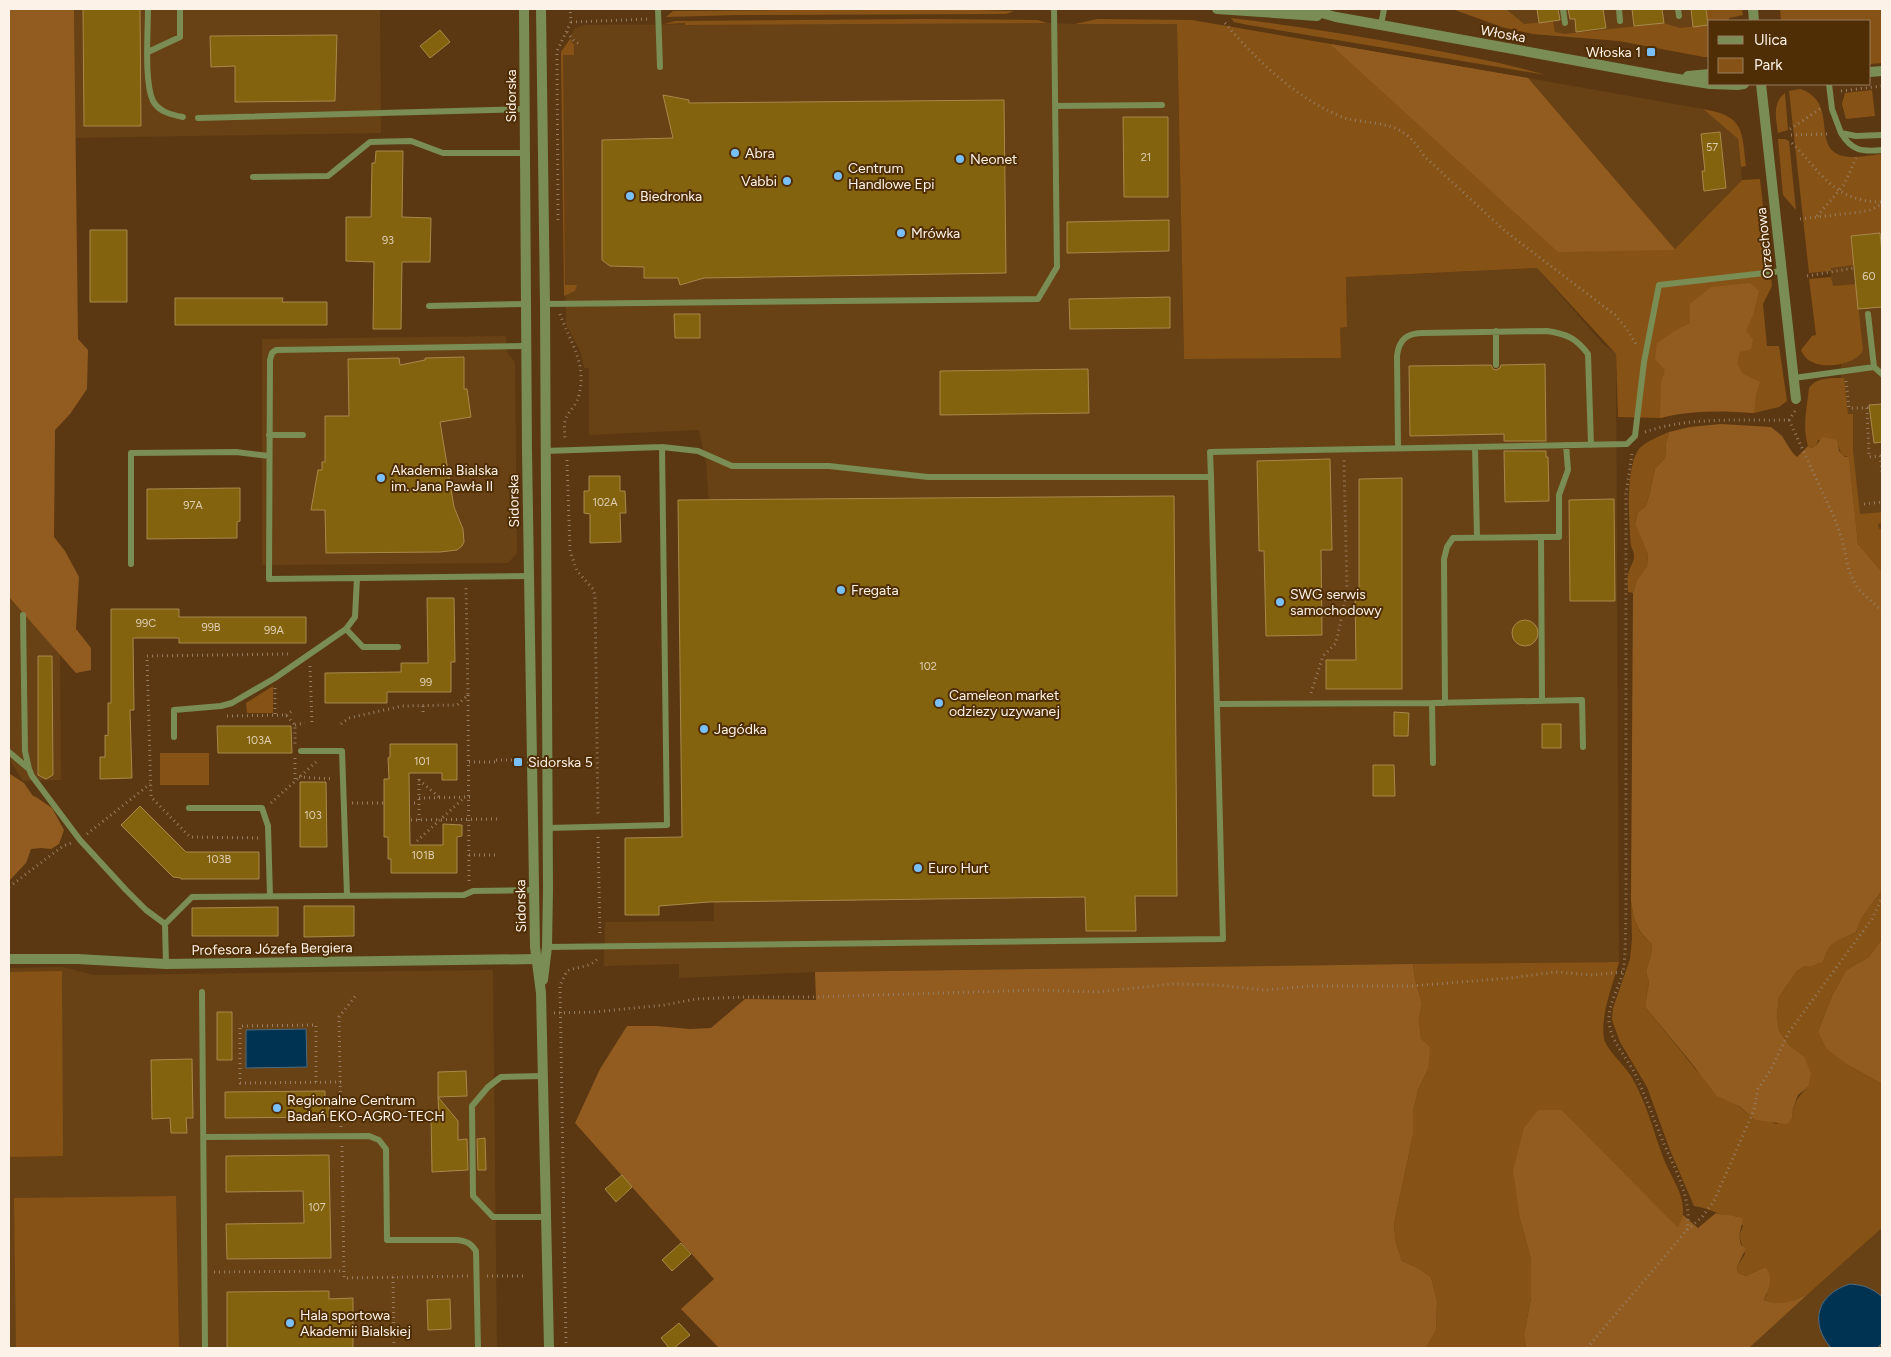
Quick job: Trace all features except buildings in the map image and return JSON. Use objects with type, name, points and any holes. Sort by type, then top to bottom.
[{"type":"street","name":"Sidorska","points":[[524,9],[527,451],[535,947],[541,959]]},
{"type":"street","name":"Sidorska","points":[[541,9],[544,152],[548,889],[547,947],[541,959],[541,993],[548,1348]]},
{"type":"street","name":"Włoska","points":[[1218,9],[1336,17]]},
{"type":"street","name":"Włoska","points":[[1307,9],[1336,17],[1666,78],[1708,84]]},
{"type":"street","name":"Włoska","points":[[1666,78],[1708,74]]},
{"type":"street","name":"Orzechowa","points":[[1761,85],[1796,399]]},
{"type":"street","points":[[524,109],[543,109]]},
{"type":"street","points":[[525,153],[544,152]]},
{"type":"street","points":[[526,304],[545,304]]},
{"type":"street","points":[[526,346],[545,345]]},
{"type":"street","points":[[527,451],[545,451]]},
{"type":"street","points":[[529,576],[546,575]]},
{"type":"street","points":[[530,638],[546,629]]},
{"type":"street","points":[[533,828],[547,828]]},
{"type":"street","points":[[534,890],[548,889]]},
{"type":"street","points":[[535,947],[547,947]]},
{"type":"street","name":"Profesora Józefa Bergiera","points":[[9,959],[78,959],[166,964],[541,959]]},
{"type":"lane","points":[[148,9],[149,88],[154,103],[169,115],[183,117]]},
{"type":"lane","points":[[148,52],[180,37],[180,9]]},
{"type":"lane","points":[[658,9],[660,67]]},
{"type":"lane","points":[[545,304],[1038,298],[1056,267],[1054,9]]},
{"type":"lane","points":[[1381,25],[1384,9]]},
{"type":"lane","points":[[1563,9],[1565,23]]},
{"type":"lane","points":[[1619,9],[1620,21]]},
{"type":"lane","points":[[1678,9],[1679,16]]},
{"type":"lane","points":[[1829,85],[1836,125],[1848,145],[1860,150],[1882,150]]},
{"type":"lane","points":[[1055,106],[1162,105]]},
{"type":"lane","points":[[198,118],[524,109]]},
{"type":"lane","points":[[1841,134],[1856,136],[1882,135]]},
{"type":"lane","points":[[253,176],[328,176],[370,142],[412,142],[442,153],[525,153]]},
{"type":"lane","points":[[547,947],[1223,938],[1210,452],[1627,444],[1635,436],[1644,362],[1659,285],[1782,271]]},
{"type":"lane","points":[[429,306],[526,304]]},
{"type":"lane","points":[[1868,314],[1874,367],[1882,374]]},
{"type":"lane","points":[[1398,448],[1396,356],[1398,346],[1403,338],[1413,333],[1547,330],[1564,333],[1579,343],[1588,354],[1590,367],[1591,445]]},
{"type":"lane","points":[[1496,331],[1496,365]]},
{"type":"lane","points":[[526,346],[276,350],[272,353],[270,360],[269,435],[269,579],[529,576]]},
{"type":"lane","points":[[1794,378],[1874,367]]},
{"type":"lane","points":[[269,435],[303,435]]},
{"type":"lane","points":[[1497,437],[1497,446]]},
{"type":"lane","points":[[1445,702],[1444,558],[1447,547],[1453,538],[1559,537],[1559,495],[1568,470],[1566,445]]},
{"type":"lane","points":[[547,828],[667,826],[662,447]]},
{"type":"lane","points":[[545,451],[662,447],[698,451],[732,466],[830,466],[928,477],[1211,477]]},
{"type":"lane","points":[[1475,447],[1477,537]]},
{"type":"lane","points":[[131,564],[131,453],[236,452],[269,456]]},
{"type":"lane","points":[[1541,537],[1542,701]]},
{"type":"lane","points":[[174,738],[174,710],[221,706],[232,703],[275,678],[346,629],[355,617],[357,578]]},
{"type":"lane","points":[[23,615],[25,750],[28,769]]},
{"type":"lane","points":[[346,629],[363,647],[398,647]]},
{"type":"lane","points":[[1217,704],[1582,700],[1583,747]]},
{"type":"lane","points":[[1432,703],[1433,763]]},
{"type":"lane","points":[[301,752],[342,751],[346,895]]},
{"type":"lane","points":[[9,752],[28,769],[80,840],[146,910],[165,924]]},
{"type":"lane","points":[[189,808],[262,808],[268,826],[270,896]]},
{"type":"lane","points":[[166,964],[165,924],[192,897],[464,894],[473,891],[534,890]]},
{"type":"lane","points":[[202,992],[205,1348]]},
{"type":"lane","points":[[543,1076],[501,1077],[488,1087],[472,1106],[473,1196],[493,1217],[546,1217]]},
{"type":"lane","points":[[204,1137],[369,1136],[379,1140],[386,1149],[387,1240],[465,1241],[471,1244],[476,1251],[478,1348]]},
{"type":"path","points":[[558,227],[557,51],[571,22],[570,9]]},
{"type":"path","points":[[571,22],[659,19]]},
{"type":"path","points":[[1225,22],[1262,64],[1326,110],[1346,118],[1388,126],[1403,132],[1416,143],[1424,156],[1505,230],[1615,315],[1627,328],[1644,362]]},
{"type":"path","points":[[566,32],[574,41],[581,44]]},
{"type":"path","points":[[1830,92],[1882,86]]},
{"type":"path","points":[[1790,129],[1831,101]]},
{"type":"path","points":[[1791,135],[1841,134]]},
{"type":"path","points":[[1792,143],[1838,191],[1852,198],[1882,203]]},
{"type":"path","points":[[1816,217],[1844,185],[1860,150]]},
{"type":"path","points":[[1800,219],[1870,210],[1882,203]]},
{"type":"path","points":[[1807,276],[1854,268]]},
{"type":"path","points":[[559,312],[568,336],[577,350],[581,381],[577,401],[565,420],[565,439]]},
{"type":"path","points":[[1845,371],[1849,408],[1867,408],[1869,457],[1880,456],[1882,472]]},
{"type":"path","points":[[1789,420],[1796,409],[1796,399]]},
{"type":"path","points":[[1687,1230],[1690,1218],[1679,1178],[1648,1100],[1632,1069],[1614,1042],[1609,1020],[1612,1000],[1623,972],[1626,915],[1626,494],[1635,436],[1666,424],[1700,421],[1789,420]]},
{"type":"path","points":[[1789,420],[1834,517],[1842,539],[1849,571],[1858,589],[1882,611]]},
{"type":"path","points":[[1307,703],[1324,656],[1336,643],[1347,591],[1343,450]]},
{"type":"path","points":[[567,461],[570,551],[577,571],[593,589],[595,596],[600,938]]},
{"type":"path","points":[[1864,504],[1882,502]]},
{"type":"path","points":[[466,576],[470,797],[469,886],[473,891]]},
{"type":"path","points":[[269,838],[190,837],[151,796],[147,656],[309,653],[312,724]]},
{"type":"path","points":[[275,678],[276,715]]},
{"type":"path","points":[[341,724],[349,718],[402,706],[456,705],[468,695]]},
{"type":"path","points":[[423,706],[423,716]]},
{"type":"path","points":[[222,717],[286,715],[294,710]]},
{"type":"path","points":[[286,715],[295,725],[295,781]]},
{"type":"path","points":[[295,725],[305,723]]},
{"type":"path","points":[[270,804],[328,751]]},
{"type":"path","points":[[469,762],[516,760]]},
{"type":"path","points":[[299,778],[344,779]]},
{"type":"path","points":[[419,820],[419,779],[440,798]]},
{"type":"path","points":[[9,887],[63,846],[80,840],[150,784]]},
{"type":"path","points":[[417,841],[465,797]]},
{"type":"path","points":[[419,798],[470,797]]},
{"type":"path","points":[[344,803],[384,803]]},
{"type":"path","points":[[410,804],[419,803]]},
{"type":"path","points":[[410,820],[497,819]]},
{"type":"path","points":[[469,855],[497,855]]},
{"type":"path","points":[[1587,1348],[1714,1201],[1754,1110],[1758,1089],[1770,1071],[1789,1032],[1872,919],[1882,898]]},
{"type":"path","points":[[566,1348],[560,985],[567,971],[590,965],[595,962],[600,953]]},
{"type":"path","points":[[542,1013],[594,1012],[664,1005],[696,999],[742,996],[815,998],[1037,990],[1097,992],[1173,984],[1217,985],[1264,990],[1310,986],[1411,986],[1510,978],[1555,972],[1593,975],[1623,972]]},
{"type":"path","points":[[342,1136],[340,1017],[357,994]]},
{"type":"path","points":[[316,1082],[316,1026],[240,1026],[240,1083],[341,1082]]},
{"type":"path","points":[[204,1272],[343,1270]]},
{"type":"path","points":[[393,1277],[394,1348]]},
{"type":"shaded area","points":[[9,9],[74,9],[78,339],[88,350],[87,389],[70,414],[55,430],[54,537],[65,551],[79,577],[76,629],[91,648],[91,670],[76,673],[9,597]]},
{"type":"shaded area","points":[[74,9],[380,9],[381,133],[75,138]]},
{"type":"shaded area","points":[[1468,9],[1742,9],[1743,15],[1729,18],[1729,20],[1708,20],[1708,57],[1619,41],[1533,34],[1502,27],[1475,17]]},
{"type":"shaded area","points":[[1028,22],[1177,24],[1184,359],[1340,358],[1340,328],[1347,327],[1346,277],[1537,268],[1603,344],[1616,354],[1619,962],[815,972],[679,978],[679,964],[604,966],[605,922],[714,921],[709,500],[706,463],[699,430],[589,435],[589,368],[584,368],[581,353],[566,324],[561,52],[568,44],[574,29],[584,25]]},
{"type":"shaded area","points":[[1330,44],[1528,78],[1675,250],[1558,252]]},
{"type":"shaded area","points":[[1528,78],[1703,109],[1738,139],[1742,180],[1675,250]]},
{"type":"shaded area","points":[[1882,221],[1882,572],[1858,544],[1841,364],[1825,226]]},
{"type":"shaded area","points":[[1750,283],[1759,291],[1753,315],[1746,330],[1753,340],[1751,349],[1740,352],[1737,364],[1743,374],[1760,382],[1756,394],[1754,413],[1707,412],[1660,418],[1661,384],[1665,370],[1655,359],[1657,343],[1690,323],[1690,304],[1711,287]]},
{"type":"shaded area","points":[[506,336],[507,352],[515,362],[517,553],[508,563],[262,565],[262,339]]},
{"type":"shaded area","points":[[1721,424],[1771,427],[1782,436],[1797,457],[1808,446],[1812,448],[1816,446],[1822,437],[1837,440],[1839,451],[1845,457],[1849,457],[1858,544],[1882,572],[1882,890],[1861,919],[1856,932],[1835,942],[1829,949],[1823,962],[1813,966],[1805,966],[1797,971],[1779,997],[1777,1015],[1779,1031],[1790,1046],[1804,1056],[1811,1074],[1808,1087],[1798,1095],[1792,1118],[1787,1124],[1755,1120],[1739,1106],[1717,1096],[1645,1007],[1649,982],[1646,971],[1652,944],[1642,934],[1637,925],[1631,901],[1633,593],[1637,580],[1647,566],[1648,555],[1635,523],[1638,512],[1646,506],[1655,469],[1665,458],[1669,432],[1690,427]]},
{"type":"shaded area","points":[[9,597],[60,653],[61,780],[23,781],[11,762],[9,745]]},
{"type":"shaded area","points":[[9,762],[10,774],[24,783],[33,796],[52,808],[64,830],[59,844],[51,849],[31,849],[26,863],[9,881]]},
{"type":"shaded area","points":[[1882,939],[1882,1084],[1848,1065],[1826,1048],[1818,1031],[1832,996],[1846,970],[1869,957]]},
{"type":"shaded area","points":[[1413,964],[1422,1003],[1419,1019],[1421,1039],[1430,1047],[1428,1069],[1418,1090],[1413,1112],[1413,1135],[1394,1224],[1396,1243],[1402,1261],[1418,1268],[1431,1277],[1437,1301],[1436,1330],[1426,1348],[719,1348],[681,1309],[714,1279],[575,1123],[600,1069],[627,1026],[711,1028],[745,999],[816,1000],[815,972]]},
{"type":"shaded area","points":[[63,967],[94,975],[493,970],[497,1348],[9,1348],[9,968]]},
{"type":"shaded area","points":[[1538,1110],[1562,1110],[1678,1228],[1683,1215],[1698,1228],[1716,1213],[1737,1216],[1743,1219],[1739,1236],[1741,1245],[1746,1248],[1737,1267],[1738,1273],[1746,1276],[1765,1267],[1770,1275],[1770,1279],[1764,1300],[1782,1303],[1808,1294],[1749,1348],[1526,1348],[1524,1335],[1531,1298],[1531,1259],[1520,1219],[1513,1170],[1524,1128]]},
{"type":"shaded area","points":[[1882,1228],[1882,1348],[1749,1348],[1808,1294]]},
{"type":"green space","points":[[941,9],[1014,11],[1006,14],[666,17],[673,11]]},
{"type":"green space","points":[[1452,9],[1506,9],[1524,24],[1553,21],[1555,32],[1565,34],[1664,23],[1680,28],[1708,25],[1708,57],[1619,41],[1533,34],[1502,27]]},
{"type":"green space","points":[[1706,9],[1742,9],[1743,15],[1729,18],[1729,20],[1708,20],[1708,25]]},
{"type":"green space","points":[[1780,9],[1882,9],[1882,63],[1871,64],[1871,20],[1781,20]]},
{"type":"green space","points":[[1231,18],[1399,44],[1485,60],[1546,75],[1248,25],[1234,22]]},
{"type":"green space","points":[[1097,19],[1192,20],[1528,78],[1675,249],[1742,180],[1760,179],[1772,286],[1763,304],[1767,346],[1779,346],[1787,401],[1779,407],[1754,413],[1724,411],[1686,412],[1660,418],[1618,417],[1616,354],[1537,268],[1346,277],[1347,327],[1340,328],[1341,358],[1184,359],[1177,24],[1075,24]]},
{"type":"green space","points":[[1038,20],[1047,23],[664,24],[675,21]]},
{"type":"green space","points":[[570,39],[574,45],[574,55],[563,55],[565,285],[577,285],[575,291],[564,296],[561,52]]},
{"type":"green space","points":[[1800,89],[1812,95],[1819,104],[1825,135],[1833,151],[1843,156],[1852,157],[1882,154],[1882,253],[1880,233],[1851,236],[1854,265],[1831,268],[1831,271],[1809,273],[1789,91]]},
{"type":"green space","points":[[1872,90],[1875,116],[1846,119],[1842,104],[1845,93]]},
{"type":"green space","points":[[1785,93],[1788,130],[1778,133],[1777,106],[1778,101]]},
{"type":"green space","points":[[1703,109],[1716,112],[1734,121],[1741,134],[1746,166],[1741,167],[1738,139]]},
{"type":"green space","points":[[1778,139],[1789,141],[1796,210],[1783,195]]},
{"type":"green space","points":[[1831,277],[1833,286],[1856,284],[1863,350],[1854,359],[1847,362],[1824,365],[1810,361],[1801,350],[1812,336],[1816,335],[1809,279]]},
{"type":"green space","points":[[1844,378],[1848,414],[1853,414],[1853,450],[1860,514],[1882,512],[1882,523],[1878,524],[1879,529],[1882,529],[1882,572],[1858,544],[1849,457],[1842,454],[1838,445],[1818,440],[1816,447],[1813,448],[1808,446],[1806,439],[1805,417],[1809,388],[1820,380]]},
{"type":"green space","points":[[1669,432],[1665,458],[1655,469],[1646,506],[1638,512],[1635,522],[1648,555],[1647,566],[1637,580],[1633,593],[1628,592],[1628,575],[1634,558],[1631,546],[1629,510],[1632,469],[1641,447]]},
{"type":"green space","points":[[273,686],[273,713],[247,713],[246,703]]},
{"type":"green space","points":[[160,753],[209,753],[209,785],[160,785]]},
{"type":"green space","points":[[1882,890],[1882,939],[1869,957],[1846,970],[1832,996],[1818,1031],[1848,1065],[1882,1084],[1882,1228],[1808,1294],[1784,1304],[1773,1303],[1764,1300],[1767,1294],[1765,1267],[1746,1276],[1738,1273],[1737,1267],[1745,1254],[1739,1236],[1743,1226],[1737,1216],[1725,1215],[1694,1206],[1670,1150],[1647,1087],[1620,1042],[1612,1020],[1613,1008],[1630,959],[1632,939],[1631,901],[1633,914],[1639,930],[1652,944],[1646,971],[1649,982],[1645,1007],[1697,1071],[1755,1120],[1770,1121],[1776,1124],[1792,1118],[1797,1101],[1808,1087],[1804,1056],[1790,1046],[1779,1031],[1777,1015],[1779,997],[1797,971],[1805,966],[1813,966],[1823,962],[1829,949],[1835,942],[1856,932],[1861,919]]},
{"type":"green space","points":[[1619,962],[1605,1010],[1604,1039],[1636,1086],[1645,1105],[1663,1157],[1682,1199],[1683,1214],[1678,1229],[1562,1110],[1520,1219],[1531,1259],[1531,1298],[1524,1335],[1526,1348],[1426,1348],[1436,1330],[1437,1301],[1431,1277],[1418,1268],[1402,1261],[1396,1243],[1394,1224],[1413,1135],[1413,1112],[1418,1090],[1428,1069],[1421,1039],[1419,1019],[1422,1003],[1413,964]]},
{"type":"green space","points":[[62,971],[63,1156],[9,1157],[9,972]]},
{"type":"green space","points":[[176,1196],[179,1348],[16,1348],[14,1198]]},
{"type":"water","points":[[306,1029],[307,1067],[246,1068],[246,1030]]},
{"type":"water","points":[[1850,1284],[1868,1288],[1882,1297],[1882,1343],[1877,1348],[1831,1348],[1824,1338],[1820,1328],[1820,1310],[1830,1295]]},
{"type":"place","name":"Włoska 1","points":[[1651,52]]},
{"type":"place","name":"Abra","points":[[735,153]]},
{"type":"place","name":"Neonet","points":[[960,159]]},
{"type":"place","name":"Centrum Handlowe Epi","points":[[838,176]]},
{"type":"place","name":"Vabbi","points":[[787,181]]},
{"type":"place","name":"Biedronka","points":[[630,196]]},
{"type":"place","name":"Mrówka","points":[[901,233]]},
{"type":"place","name":"Akademia Bialska im. Jana Pawła II","points":[[381,478]]},
{"type":"place","name":"Fregata","points":[[841,590]]},
{"type":"place","name":"SWG serwis samochodowy","points":[[1280,602]]},
{"type":"place","name":"Cameleon market odziezy uzywanej","points":[[939,703]]},
{"type":"place","name":"Jagódka","points":[[704,729]]},
{"type":"place","name":"Sidorska 5","points":[[518,762]]},
{"type":"place","name":"Euro Hurt","points":[[918,868]]},
{"type":"place","name":"Regionalne Centrum Badań EKO-AGRO-TECH","points":[[277,1108]]},
{"type":"place","name":"Hala sportowa Akademii Bialskiej","points":[[290,1323]]}]
